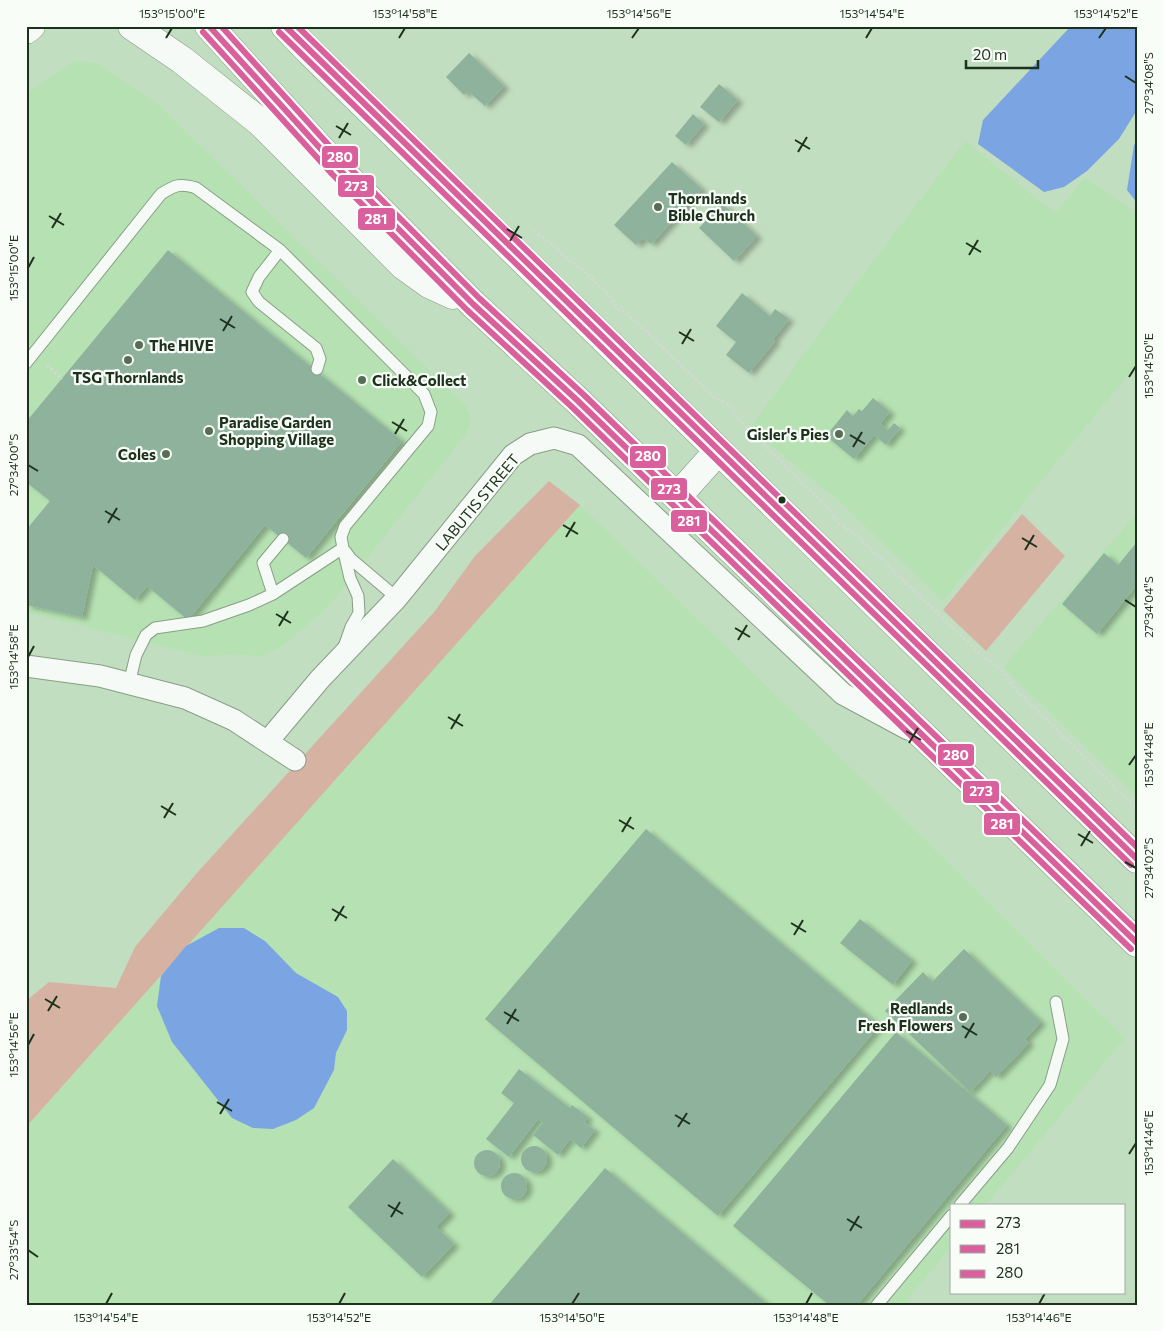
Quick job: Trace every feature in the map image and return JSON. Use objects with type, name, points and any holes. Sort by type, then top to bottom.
[{"type":"main road","points":[[26,30],[31,26]]},
{"type":"main road","points":[[132,26],[182,60],[260,122],[404,266],[429,284],[473,304]]},
{"type":"main road","points":[[209,26],[338,168],[473,304],[578,401],[1137,943]]},
{"type":"main road","points":[[285,26],[1137,859]]},
{"type":"main road","points":[[677,497],[718,451]]},
{"type":"street","name":"LABUTIS STREET","points":[[268,741],[320,679],[397,598],[513,456],[530,444],[554,438],[578,444],[843,694],[926,739]]},
{"type":"street","points":[[26,666],[100,676],[184,698],[234,720],[295,760]]},
{"type":"lane","points":[[26,363],[161,194],[172,187],[184,185],[196,188],[280,250],[424,394],[431,412],[428,426],[345,526],[341,536],[350,578],[358,596],[358,613],[351,626],[340,657]]},
{"type":"lane","points":[[280,250],[259,277],[252,292],[260,302],[316,348],[320,359],[317,369]]},
{"type":"lane","points":[[273,594],[264,563],[283,539]]},
{"type":"lane","points":[[129,684],[136,655],[146,635],[156,628],[203,621],[249,605],[273,594],[343,548]]},
{"type":"lane","points":[[343,548],[351,559],[397,598]]},
{"type":"lane","points":[[961,1204],[1008,1148],[1050,1085],[1064,1039],[1056,1002]]},
{"type":"lane","points":[[877,1305],[950,1217]]},
{"type":"path","points":[[526,226],[581,268],[609,295],[621,312],[629,314],[714,397],[729,405],[738,419],[830,510],[840,525],[855,534],[979,653],[1004,671],[1014,688],[1137,808]]},
{"type":"path","points":[[44,363],[62,378]]},
{"type":"shaded area","points":[[74,61],[98,63],[161,107],[466,406],[472,419],[466,434],[329,606],[280,648],[261,656],[232,654],[205,657],[26,612],[26,94]]},
{"type":"shaded area","points":[[965,141],[1055,213],[1085,177],[1137,214],[1137,364],[943,601],[841,503],[750,428],[842,302]]},
{"type":"shaded area","points":[[549,481],[580,505],[26,1127],[26,1001],[49,982],[116,988],[135,947],[196,874],[435,611],[475,556]]},
{"type":"shaded area","points":[[580,505],[919,834],[1125,1038],[987,1204],[950,1204],[950,1248],[903,1305],[26,1305],[26,1127]]},
{"type":"shaded area","points":[[1137,513],[1137,797],[1003,667]]},
{"type":"shaded area","points":[[1022,514],[1065,556],[986,651],[943,610]]},
{"type":"water","points":[[1071,26],[1137,26],[1137,110],[1119,139],[1087,171],[1064,187],[1044,192],[978,144],[983,120]]},
{"type":"water","points":[[1137,141],[1137,203],[1127,190],[1134,145]]},
{"type":"water","points":[[219,928],[244,928],[265,941],[296,973],[338,997],[347,1011],[347,1030],[336,1053],[334,1070],[314,1108],[296,1120],[273,1129],[253,1128],[232,1118],[172,1042],[157,1006],[161,976],[186,946]]},
{"type":"building","points":[[469,53],[504,86],[485,106],[468,91],[464,95],[446,77]]},
{"type":"building","points":[[719,84],[738,100],[719,122],[700,107]]},
{"type":"building","points":[[693,114],[704,124],[686,145],[675,136]]},
{"type":"building","name":"Thornlands Bible Church","points":[[672,162],[702,189],[651,244],[643,238],[636,245],[614,225]]},
{"type":"building","points":[[722,203],[757,236],[734,261],[699,228]]},
{"type":"building","name":"Paradise Garden Shopping Village","points":[[168,250],[402,441],[306,558],[265,525],[188,620],[147,586],[135,600],[93,565],[82,617],[26,605],[26,530],[50,501],[26,482],[26,422]]},
{"type":"building","points":[[742,293],[770,316],[775,309],[789,319],[773,339],[775,341],[749,373],[726,355],[736,342],[716,326]]},
{"type":"building","points":[[873,398],[890,412],[880,424],[888,430],[894,423],[900,428],[886,445],[874,435],[854,459],[826,436],[847,410],[853,416],[859,409],[862,411]]},
{"type":"building","points":[[1137,542],[1137,585],[1097,634],[1062,604],[1104,553],[1118,565]]},
{"type":"building","points":[[646,829],[879,1026],[718,1216],[485,1019]]},
{"type":"building","points":[[860,919],[912,960],[893,985],[840,943]]},
{"type":"building","name":"Redlands Fresh Flowers","points":[[964,949],[1041,1022],[1025,1039],[1029,1043],[996,1077],[990,1071],[970,1092],[885,1011],[923,972],[932,982]]},
{"type":"building","points":[[896,1032],[1007,1125],[857,1305],[829,1305],[733,1226]]},
{"type":"building","points":[[519,1069],[570,1108],[572,1105],[588,1117],[584,1122],[595,1130],[581,1148],[570,1139],[558,1155],[533,1135],[543,1122],[538,1119],[509,1157],[486,1139],[514,1103],[501,1093]]},
{"type":"building","points":[[534,1146],[543,1150],[547,1159],[543,1168],[534,1172],[525,1168],[521,1159],[525,1150]]},
{"type":"building","points":[[487,1150],[496,1154],[500,1163],[496,1172],[487,1176],[478,1172],[474,1163],[478,1154]]},
{"type":"building","points":[[393,1159],[450,1213],[436,1227],[454,1244],[422,1277],[348,1207]]},
{"type":"building","points":[[605,1168],[768,1305],[489,1305]]},
{"type":"building","points":[[514,1173],[523,1177],[527,1186],[523,1195],[514,1199],[505,1195],[501,1186],[505,1177]]},
{"type":"transit line","name":"273","points":[[209,26],[338,168],[473,304],[578,401],[1137,943]]},
{"type":"transit line","name":"280","points":[[221,26],[344,162],[479,298],[584,395],[1137,931]]},
{"type":"transit line","name":"273","points":[[285,26],[1137,859]]},
{"type":"transit line","name":"280","points":[[297,26],[1137,847]]},
{"type":"transit line","name":"281","points":[[203,32],[332,174],[467,310],[572,407],[1131,949]]},
{"type":"transit line","name":"281","points":[[279,32],[1131,865]]},
{"type":"place","name":"Thornlands Bible Church","points":[[658,207]]},
{"type":"place","name":"The HIVE","points":[[139,345]]},
{"type":"place","name":"TSG Thornlands","points":[[128,360]]},
{"type":"place","name":"Click&Collect","points":[[362,380]]},
{"type":"place","name":"Paradise Garden Shopping Village","points":[[209,431]]},
{"type":"place","name":"Gisler's Pies","points":[[839,434]]},
{"type":"place","name":"Coles","points":[[166,454]]},
{"type":"place","name":"Redlands Fresh Flowers","points":[[963,1017]]}]
